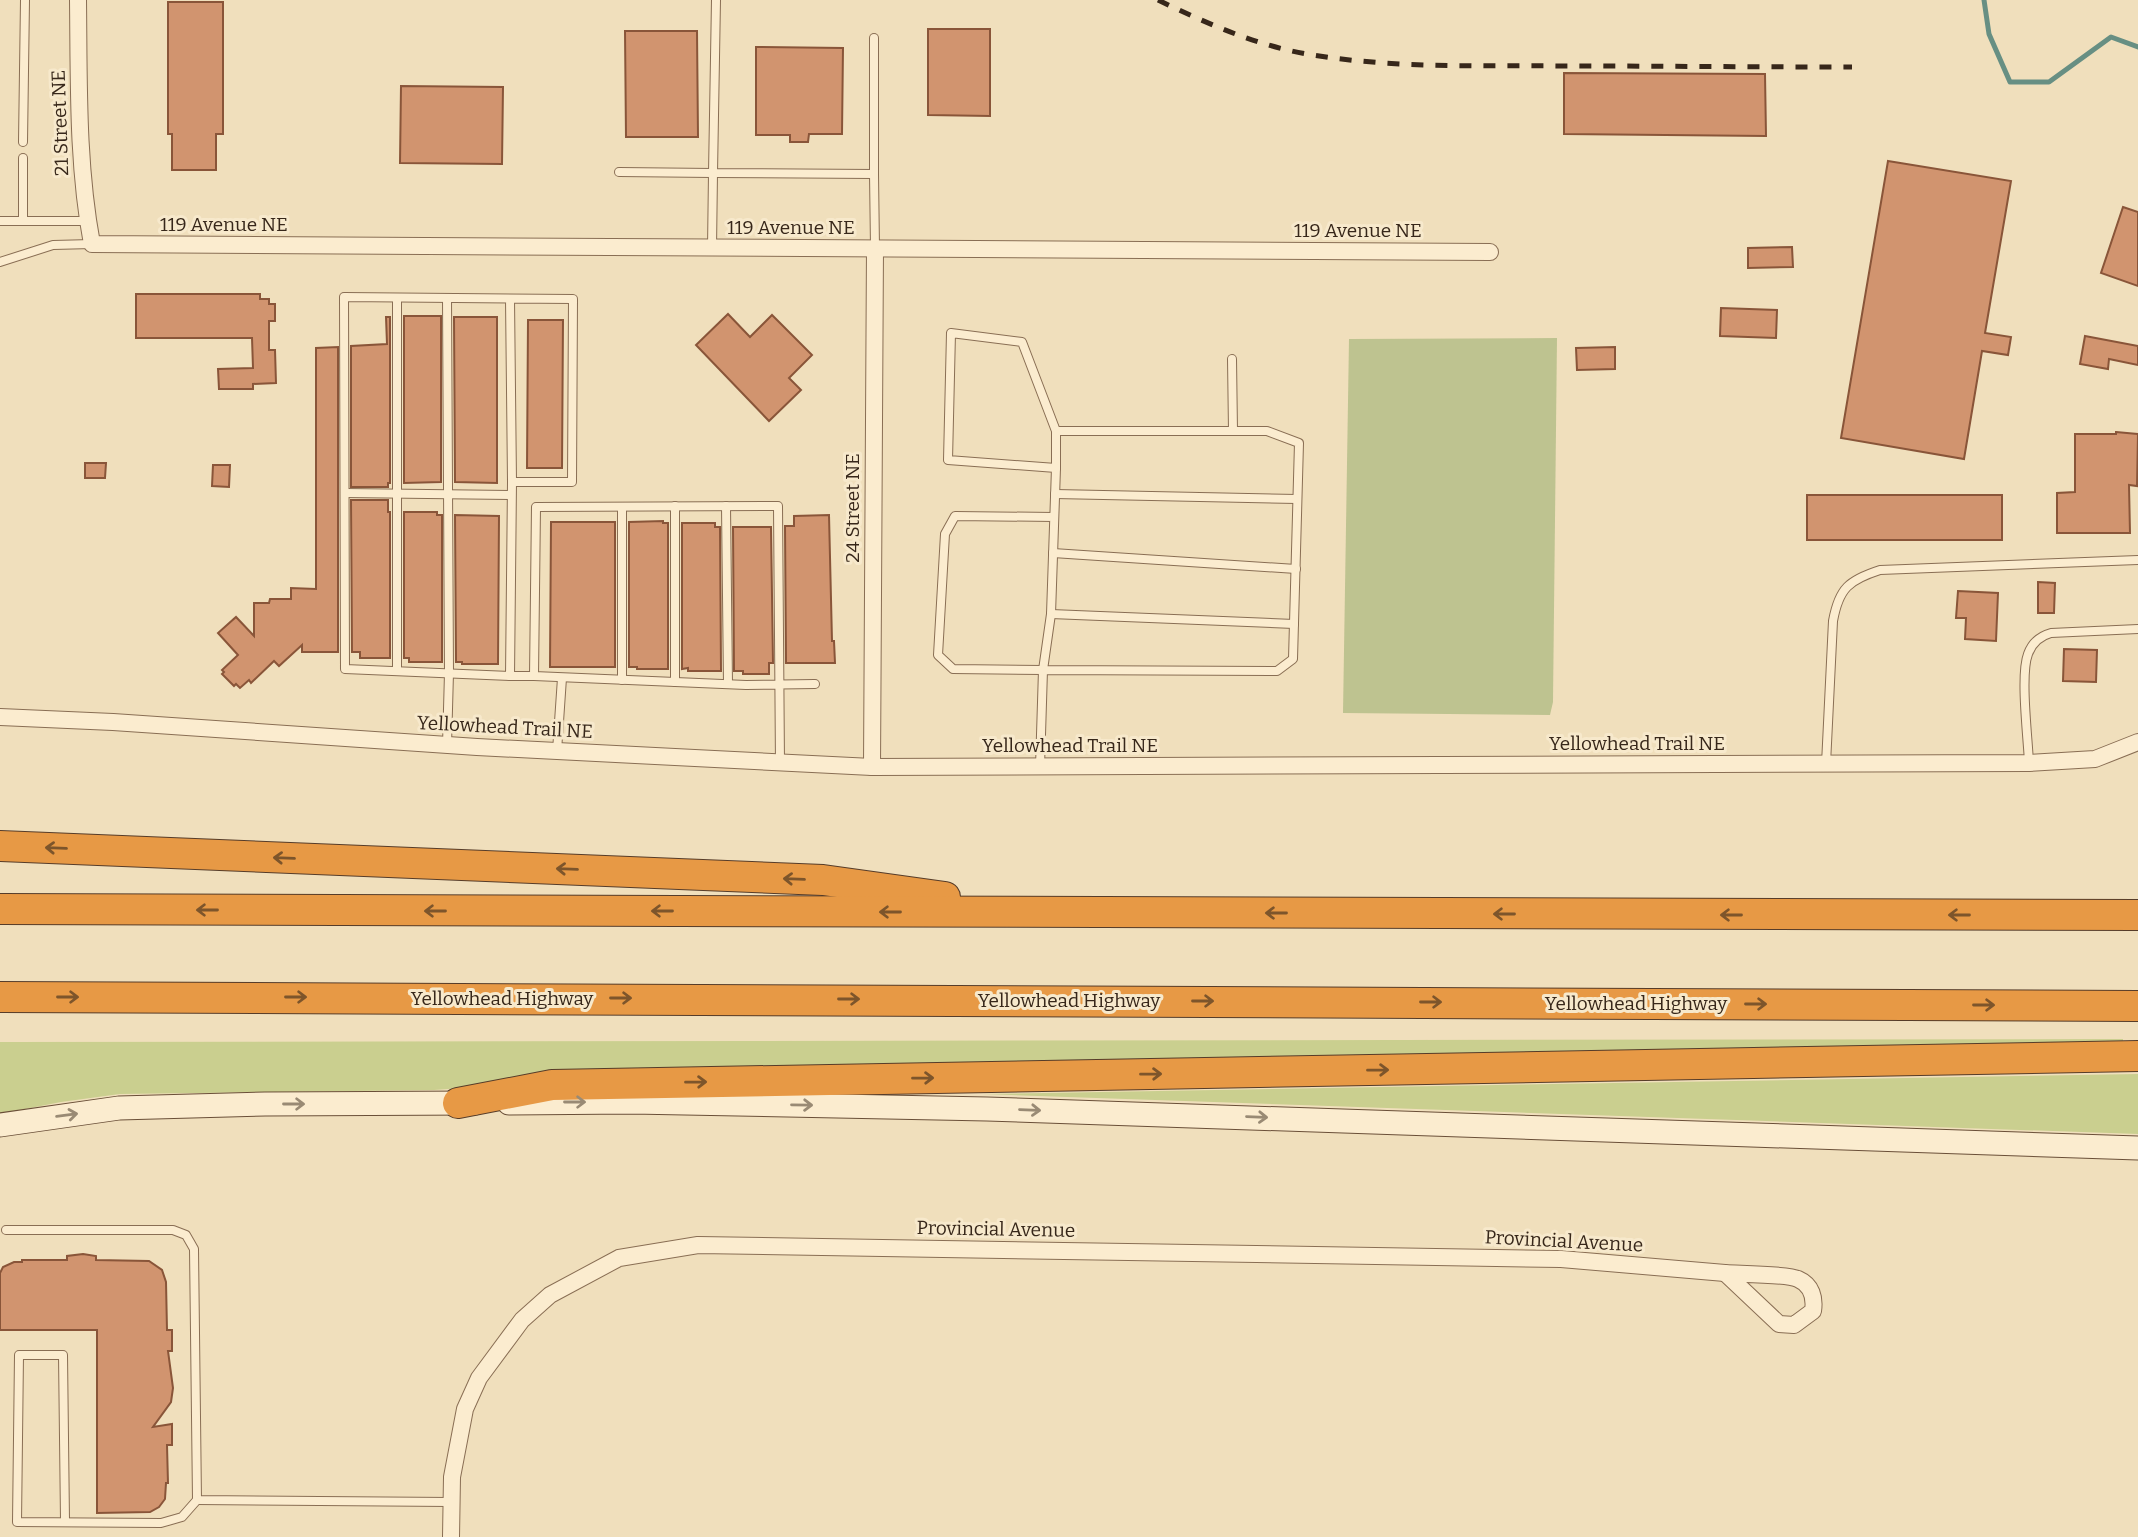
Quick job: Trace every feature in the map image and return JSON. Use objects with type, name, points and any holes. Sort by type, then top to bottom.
[{"type":"highway","points":[[0,846],[823,880],[1056,912]]},
{"type":"highway","points":[[2027,915],[2138,903]]},
{"type":"highway","points":[[0,909],[2138,915]]},
{"type":"highway","name":"Yellowhead Highway","points":[[0,997],[2138,1006]]},
{"type":"highway","points":[[458,1103],[552,1085],[2138,1056]]},
{"type":"main road","points":[[0,1125],[119,1108],[265,1104],[632,1102],[987,1108],[2138,1149]]},
{"type":"street","name":"21 Street NE","points":[[78,0],[79,114],[85,204],[92,244]]},
{"type":"street","name":"119 Avenue NE","points":[[92,244],[1490,252]]},
{"type":"street","name":"24 Street NE","points":[[872,767],[875,248]]},
{"type":"street","name":"Yellowhead Trail NE","points":[[0,717],[447,745],[872,767],[2029,763],[2095,759],[2138,742]]},
{"type":"street","name":"Provincial Avenue","points":[[451,1537],[452,1477],[465,1409],[479,1378],[522,1320],[550,1294],[619,1258],[698,1245],[740,1245],[1561,1259],[1796,1278],[1809,1287],[1815,1299],[1814,1311],[1794,1325],[1779,1324],[1725,1273]]},
{"type":"lane","points":[[23,142],[25,0]]},
{"type":"lane","points":[[712,248],[716,0]]},
{"type":"lane","points":[[874,38],[875,248]]},
{"type":"lane","points":[[23,158],[23,221]]},
{"type":"lane","points":[[619,172],[874,174]]},
{"type":"lane","points":[[0,221],[88,220]]},
{"type":"lane","points":[[0,262],[53,245],[92,244]]},
{"type":"lane","points":[[512,482],[572,482],[573,299],[344,298],[345,669],[728,684],[815,684]]},
{"type":"lane","points":[[397,298],[397,671]]},
{"type":"lane","points":[[447,298],[447,745]]},
{"type":"lane","points":[[510,299],[510,676]]},
{"type":"lane","points":[[1040,766],[1043,670],[1051,614],[1056,468],[1056,431],[1022,342],[951,333],[948,460],[1056,468]]},
{"type":"lane","points":[[1232,359],[1233,431]]},
{"type":"lane","points":[[1054,517],[955,516],[945,534],[938,655],[953,669],[1277,671],[1293,659],[1299,443],[1268,431],[1056,431]]},
{"type":"lane","points":[[345,493],[512,495]]},
{"type":"lane","points":[[1055,494],[1297,499]]},
{"type":"lane","points":[[674,682],[675,506]]},
{"type":"lane","points":[[726,506],[728,684]]},
{"type":"lane","points":[[534,676],[536,507],[778,506],[780,764]]},
{"type":"lane","points":[[622,507],[622,680]]},
{"type":"lane","points":[[1053,553],[1296,569]]},
{"type":"lane","points":[[1825,764],[1833,621],[1836,603],[1850,582],[1880,570],[2138,560]]},
{"type":"lane","points":[[1051,614],[1294,624]]},
{"type":"lane","points":[[2029,763],[2025,665],[2033,644],[2043,635],[2051,633],[2138,629]]},
{"type":"lane","points":[[557,751],[562,678]]},
{"type":"lane","points":[[6,1230],[173,1230],[186,1235],[194,1249],[197,1500],[182,1517],[161,1523],[17,1522],[19,1355],[63,1355],[65,1521]]},
{"type":"lane","points":[[197,1500],[451,1502]]},
{"type":"green space","points":[[1557,338],[1553,702],[1550,715],[1343,713],[1349,339]]},
{"type":"green space","points":[[2123,1039],[2123,1044],[493,1086],[434,1090],[120,1094],[0,1114],[0,1042]]},
{"type":"green space","points":[[2138,1074],[2138,1134],[982,1094]]},
{"type":"building","points":[[168,2],[223,2],[223,134],[216,134],[216,170],[172,170],[172,134],[168,134]]},
{"type":"building","points":[[928,29],[990,29],[990,116],[928,115]]},
{"type":"building","points":[[625,31],[697,31],[698,137],[626,137]]},
{"type":"building","points":[[756,47],[843,48],[842,134],[809,134],[808,142],[790,142],[790,135],[756,135]]},
{"type":"building","points":[[1564,73],[1765,74],[1766,136],[1564,134]]},
{"type":"building","points":[[401,86],[503,87],[502,164],[400,163]]},
{"type":"building","points":[[1888,161],[2011,181],[1985,333],[2011,337],[2008,355],[1982,351],[1964,459],[1841,438]]},
{"type":"building","points":[[2123,207],[2138,212],[2138,286],[2101,273]]},
{"type":"building","points":[[1792,247],[1793,267],[1748,268],[1748,248]]},
{"type":"building","points":[[136,294],[260,294],[260,299],[269,299],[269,304],[275,304],[275,321],[269,321],[269,350],[275,350],[276,383],[253,384],[253,389],[219,389],[218,369],[253,368],[252,338],[136,338]]},
{"type":"building","points":[[1721,308],[1777,310],[1776,338],[1720,336]]},
{"type":"building","points":[[728,314],[750,337],[772,315],[812,355],[789,378],[801,390],[769,421],[696,345]]},
{"type":"building","points":[[404,316],[441,316],[441,482],[404,483]]},
{"type":"building","points":[[386,317],[390,317],[390,483],[388,487],[351,487],[351,346],[387,344]]},
{"type":"building","points":[[454,317],[497,317],[497,483],[455,482]]},
{"type":"building","points":[[528,320],[563,320],[562,468],[527,468]]},
{"type":"building","points":[[2085,336],[2138,346],[2138,365],[2109,359],[2108,369],[2080,364]]},
{"type":"building","points":[[338,347],[338,652],[302,652],[302,645],[279,666],[274,661],[251,683],[249,680],[240,688],[236,684],[234,686],[222,674],[222,670],[238,655],[218,633],[236,617],[254,636],[254,603],[269,603],[270,599],[291,599],[291,588],[316,589],[316,348]]},
{"type":"building","points":[[1615,347],[1615,369],[1577,370],[1576,348]]},
{"type":"building","points":[[2075,434],[2138,434],[2137,486],[2129,485],[2130,533],[2057,533],[2057,493],[2075,492]]},
{"type":"building","points":[[85,463],[106,463],[105,478],[85,478]]},
{"type":"building","points":[[213,465],[230,465],[229,487],[212,486]]},
{"type":"building","points":[[1807,495],[2002,495],[2002,540],[1807,540]]},
{"type":"building","points":[[351,500],[388,500],[390,658],[360,658],[360,652],[352,652]]},
{"type":"building","points":[[404,512],[437,512],[437,515],[442,515],[442,662],[409,662],[409,658],[404,658]]},
{"type":"building","points":[[455,515],[499,516],[498,664],[456,662]]},
{"type":"building","points":[[829,515],[832,641],[835,663],[786,663],[785,526],[794,526],[794,516]]},
{"type":"building","points":[[551,522],[615,522],[615,667],[550,667]]},
{"type":"building","points":[[629,522],[668,523],[668,669],[637,669],[629,667]]},
{"type":"building","points":[[682,523],[715,523],[715,527],[720,527],[721,671],[682,669]]},
{"type":"building","points":[[733,527],[771,527],[773,663],[769,663],[769,674],[743,674],[743,671],[734,671]]},
{"type":"building","points":[[2038,582],[2055,583],[2054,613],[2038,613]]},
{"type":"building","points":[[1958,591],[1998,593],[1996,641],[1965,639],[1966,618],[1956,618]]},
{"type":"building","points":[[2064,649],[2097,650],[2096,682],[2063,681]]},
{"type":"building","points":[[67,1256],[96,1256],[96,1260],[149,1261],[162,1270],[166,1282],[167,1330],[172,1330],[172,1351],[168,1351],[173,1388],[171,1402],[153,1427],[172,1424],[172,1445],[167,1445],[168,1483],[165,1499],[159,1507],[150,1512],[97,1513],[97,1330],[0,1330],[0,1273],[3,1267],[22,1260],[67,1260]]},
{"type":"waterway","points":[[1984,0],[1989,34],[2010,82],[2049,82],[2111,37],[2138,47]]},
{"type":"railway","points":[[1158,0],[1250,39],[1288,50],[1339,59],[1469,66],[1852,67]]}]
